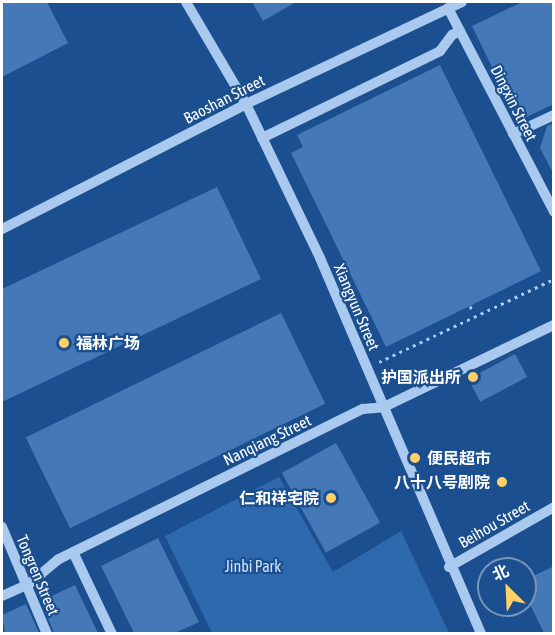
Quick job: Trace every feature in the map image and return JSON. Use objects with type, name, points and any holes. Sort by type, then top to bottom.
[{"type":"street","name":"Xiangyun Street","points":[[186,2],[246,104],[262,138],[367,368],[449,567],[480,633]]},
{"type":"street","name":"Baoshan Street","points":[[2,229],[246,104],[462,2]]},
{"type":"street","name":"Dingxin Street","points":[[448,8],[554,212]]},
{"type":"street","points":[[262,138],[440,51],[460,31]]},
{"type":"street","points":[[513,134],[554,115]]},
{"type":"street","name":"Nanqiang Street","points":[[2,594],[29,584],[73,552],[363,409],[384,407],[554,325]]},
{"type":"street","name":"Beihou Street","points":[[449,567],[554,507]]},
{"type":"street","name":"Tongren Street","points":[[2,527],[29,584],[47,633]]},
{"type":"street","points":[[73,552],[112,633]]},
{"type":"path","points":[[367,368],[554,279]]},
{"type":"path","points":[[470,306],[473,311]]},
{"type":"green space","name":"Jinbi Park","points":[[279,477],[333,572],[401,531],[449,633],[212,633],[165,536]]},
{"type":"building","points":[[2,2],[47,2],[68,43],[2,77]]},
{"type":"building","points":[[252,2],[296,2],[263,21]]},
{"type":"building","points":[[522,2],[554,2],[554,104],[518,121],[472,26]]},
{"type":"building","points":[[440,65],[541,271],[386,347],[291,153],[303,147],[297,135]]},
{"type":"building","points":[[554,123],[554,175],[540,148],[547,126]]},
{"type":"building","name":"福林广场","points":[[217,187],[261,279],[2,402],[2,289]]},
{"type":"building","points":[[281,313],[325,404],[70,528],[26,437]]},
{"type":"building","points":[[515,354],[527,377],[480,402],[468,379]]},
{"type":"building","name":"仁和祥宅院","points":[[336,443],[380,523],[326,553],[282,473]]},
{"type":"building","points":[[158,538],[199,622],[175,633],[134,633],[101,566]]},
{"type":"building","points":[[554,566],[554,633],[544,633],[536,617],[537,574]]},
{"type":"building","points":[[75,585],[98,633],[54,633],[41,601]]},
{"type":"building","points":[[26,604],[39,633],[5,633],[2,615]]},
{"type":"place","name":"福林广场","points":[[64,343]]},
{"type":"place","name":"护国派出所","points":[[473,377]]},
{"type":"place","name":"便民超市","points":[[415,458]]},
{"type":"place","name":"八十八号剧院","points":[[502,482]]},
{"type":"place","name":"仁和祥宅院","points":[[331,498]]}]
